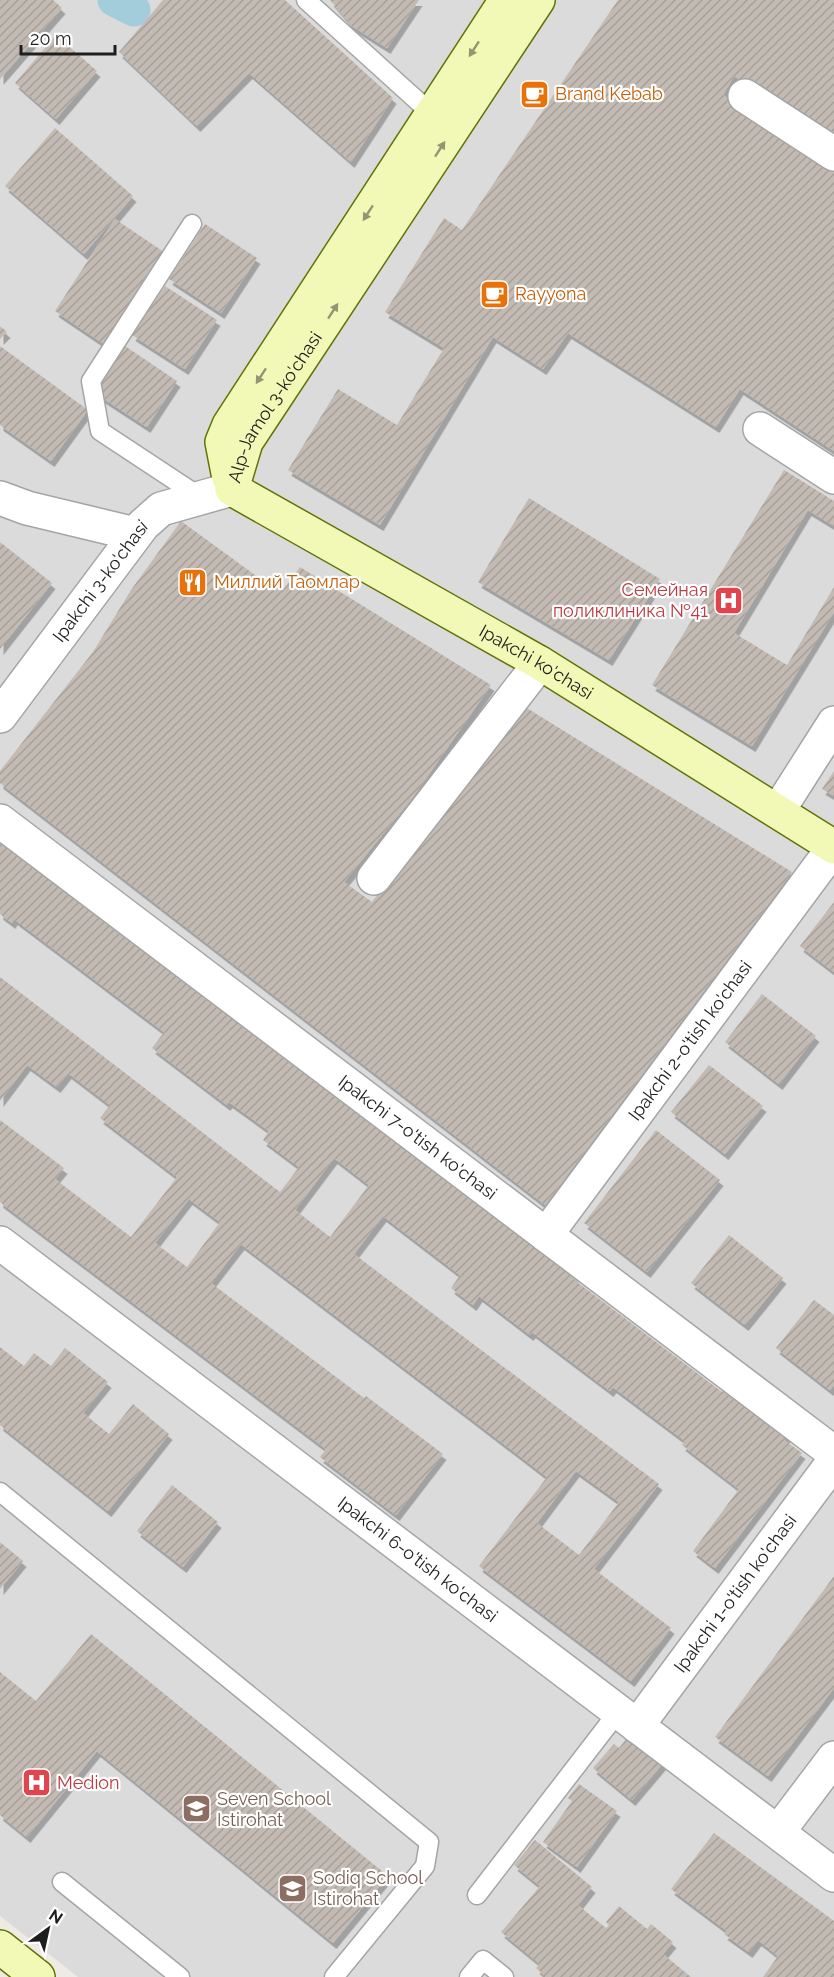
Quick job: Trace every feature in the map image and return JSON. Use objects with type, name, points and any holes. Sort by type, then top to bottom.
[{"type":"main road","name":"Alp-Jamol 3-ko'chasi","points":[[232,489],[222,442],[229,425],[506,0]]},
{"type":"main road","name":"Alp-Jamol 3-ko'chasi","points":[[232,489],[246,442],[538,0]]},
{"type":"main road","name":"Ipakchi ko'chasi","points":[[232,489],[540,663],[834,847]]},
{"type":"main road","points":[[0,1947],[38,1977]]},
{"type":"street","points":[[745,96],[834,154]]},
{"type":"street","points":[[760,429],[834,477]]},
{"type":"street","name":"Ipakchi 3-ko'chasi","points":[[0,716],[135,534],[161,509],[232,489]]},
{"type":"street","points":[[0,498],[27,508],[135,534]]},
{"type":"street","points":[[374,878],[540,663]]},
{"type":"street","points":[[778,811],[834,723]]},
{"type":"street","name":"Ipakchi 7-o'tish ko'chasi","points":[[0,821],[834,1453]]},
{"type":"street","name":"Ipakchi 2-o'tish ko'chasi","points":[[546,1235],[834,847]]},
{"type":"street","name":"Ipakchi 6-o'tish ko'chasi","points":[[0,1243],[834,1875]]},
{"type":"street","name":"Ipakchi 1-o'tish ko'chasi","points":[[628,1719],[834,1461]]},
{"type":"street","points":[[778,1832],[834,1758]]},
{"type":"lane","points":[[306,0],[432,114]]},
{"type":"lane","points":[[192,224],[91,381],[100,431],[200,497]]},
{"type":"lane","points":[[0,1492],[429,1842],[425,1866],[334,1977]]},
{"type":"lane","points":[[477,1895],[628,1719]]},
{"type":"lane","points":[[62,1882],[180,1977]]},
{"type":"lane","points":[[469,1977],[483,1960],[504,1977]]},
{"type":"shaded area","points":[[0,0],[834,0],[834,1977],[78,1977],[0,1916]]},
{"type":"building","points":[[0,0],[53,0],[62,8],[0,79]]},
{"type":"building","points":[[163,0],[285,0],[393,98],[351,162],[249,73],[197,126],[119,52]]},
{"type":"building","points":[[330,0],[419,0],[387,48],[352,26]]},
{"type":"building","points":[[618,0],[834,0],[834,142],[734,76],[723,95],[834,168],[834,451],[740,389],[716,427],[568,333],[543,369],[493,337],[380,525],[288,470],[338,389],[397,425],[444,348],[385,312],[444,218],[462,230]]},
{"type":"building","points":[[56,35],[97,71],[56,119],[15,83]]},
{"type":"building","points":[[55,128],[133,196],[84,254],[5,186]]},
{"type":"building","points":[[115,219],[164,252],[104,344],[55,311]]},
{"type":"building","points":[[205,224],[257,258],[221,313],[169,279]]},
{"type":"building","points":[[165,286],[217,320],[185,369],[132,335]]},
{"type":"building","points":[[0,326],[7,332],[0,339]]},
{"type":"building","points":[[0,346],[88,410],[51,461],[0,425]]},
{"type":"building","points":[[125,346],[177,381],[147,427],[95,393]]},
{"type":"building","name":"Семейная поликлиника №41","points":[[784,470],[834,501],[834,526],[808,510],[734,633],[787,665],[834,587],[834,612],[752,746],[652,685]]},
{"type":"building","points":[[529,498],[660,579],[609,660],[478,582]]},
{"type":"building","points":[[181,521],[255,575],[283,590],[300,567],[491,685],[413,797],[344,882],[372,902],[522,705],[792,872],[545,1205],[0,783],[0,771],[93,652],[131,590]]},
{"type":"building","points":[[0,542],[52,583],[0,649]]},
{"type":"building","points":[[834,771],[834,796],[822,789]]},
{"type":"building","points":[[0,837],[198,987],[196,990],[575,1276],[573,1279],[722,1392],[725,1388],[788,1435],[784,1440],[802,1453],[715,1568],[693,1551],[739,1489],[682,1445],[685,1441],[613,1387],[610,1391],[532,1332],[530,1335],[479,1296],[473,1305],[451,1288],[460,1275],[383,1216],[354,1254],[659,1484],[594,1569],[671,1628],[631,1681],[479,1566],[547,1477],[241,1244],[211,1283],[443,1454],[396,1515],[320,1457],[326,1449],[0,1202],[0,1120],[64,1168],[55,1179],[131,1237],[177,1177],[100,1118],[110,1105],[68,1073],[57,1087],[27,1065],[0,1101],[0,977],[280,1192],[299,1167],[263,1140],[269,1131],[229,1102],[227,1105],[152,1048],[164,1032],[14,919],[12,923],[0,914]],"holes":[[[334,1158],[369,1185],[330,1237],[295,1210]],[[189,1199],[220,1222],[187,1267],[155,1243]],[[576,1471],[619,1502],[579,1555],[537,1523]]]},
{"type":"building","points":[[834,902],[834,972],[800,946]]},
{"type":"building","points":[[762,994],[816,1036],[779,1084],[725,1042]]},
{"type":"building","points":[[709,1065],[763,1106],[725,1154],[671,1112]]},
{"type":"building","points":[[656,1130],[720,1180],[647,1272],[584,1223]]},
{"type":"building","points":[[729,1235],[783,1278],[745,1325],[691,1283]]},
{"type":"building","points":[[814,1300],[834,1315],[834,1385],[830,1390],[776,1348]]},
{"type":"building","points":[[0,1347],[24,1366],[34,1353],[51,1366],[65,1348],[108,1382],[83,1413],[109,1434],[133,1404],[169,1434],[108,1511],[0,1425]]},
{"type":"building","points":[[172,1485],[218,1522],[183,1567],[137,1531]]},
{"type":"building","points":[[0,1542],[23,1561],[0,1589]]},
{"type":"building","points":[[834,1576],[834,1688],[768,1776],[715,1737]]},
{"type":"building","points":[[91,1634],[388,1876],[333,1943],[97,1751],[27,1837],[0,1815],[0,1672],[36,1701]]},
{"type":"building","points":[[631,1733],[665,1761],[632,1800],[593,1768],[614,1744],[619,1748]]},
{"type":"building","points":[[579,1784],[617,1811],[577,1867],[543,1842],[572,1801],[568,1798]]},
{"type":"building","points":[[714,1833],[834,1921],[834,1977],[763,1977],[778,1956],[758,1940],[749,1952],[724,1934],[727,1931],[671,1889]]},
{"type":"building","points":[[535,1840],[592,1887],[578,1905],[606,1928],[609,1925],[606,1922],[619,1906],[647,1929],[651,1924],[673,1942],[663,1954],[691,1977],[546,1977],[536,1968],[540,1964],[501,1932],[540,1886],[514,1865]]},
{"type":"waterway","points":[[114,0],[134,10]]},
{"type":"place","name":"Brand Kebab","points":[[534,94]]},
{"type":"place","name":"Rayyona","points":[[494,294]]},
{"type":"place","name":"Миллий Таомлар","points":[[193,582]]},
{"type":"place","name":"Семейная поликлиника №41","points":[[729,600]]},
{"type":"place","name":"Medion","points":[[36,1783]]},
{"type":"place","name":"Seven School Istirohat","points":[[196,1809]]},
{"type":"place","name":"Sodiq School Istirohat","points":[[292,1888]]}]
